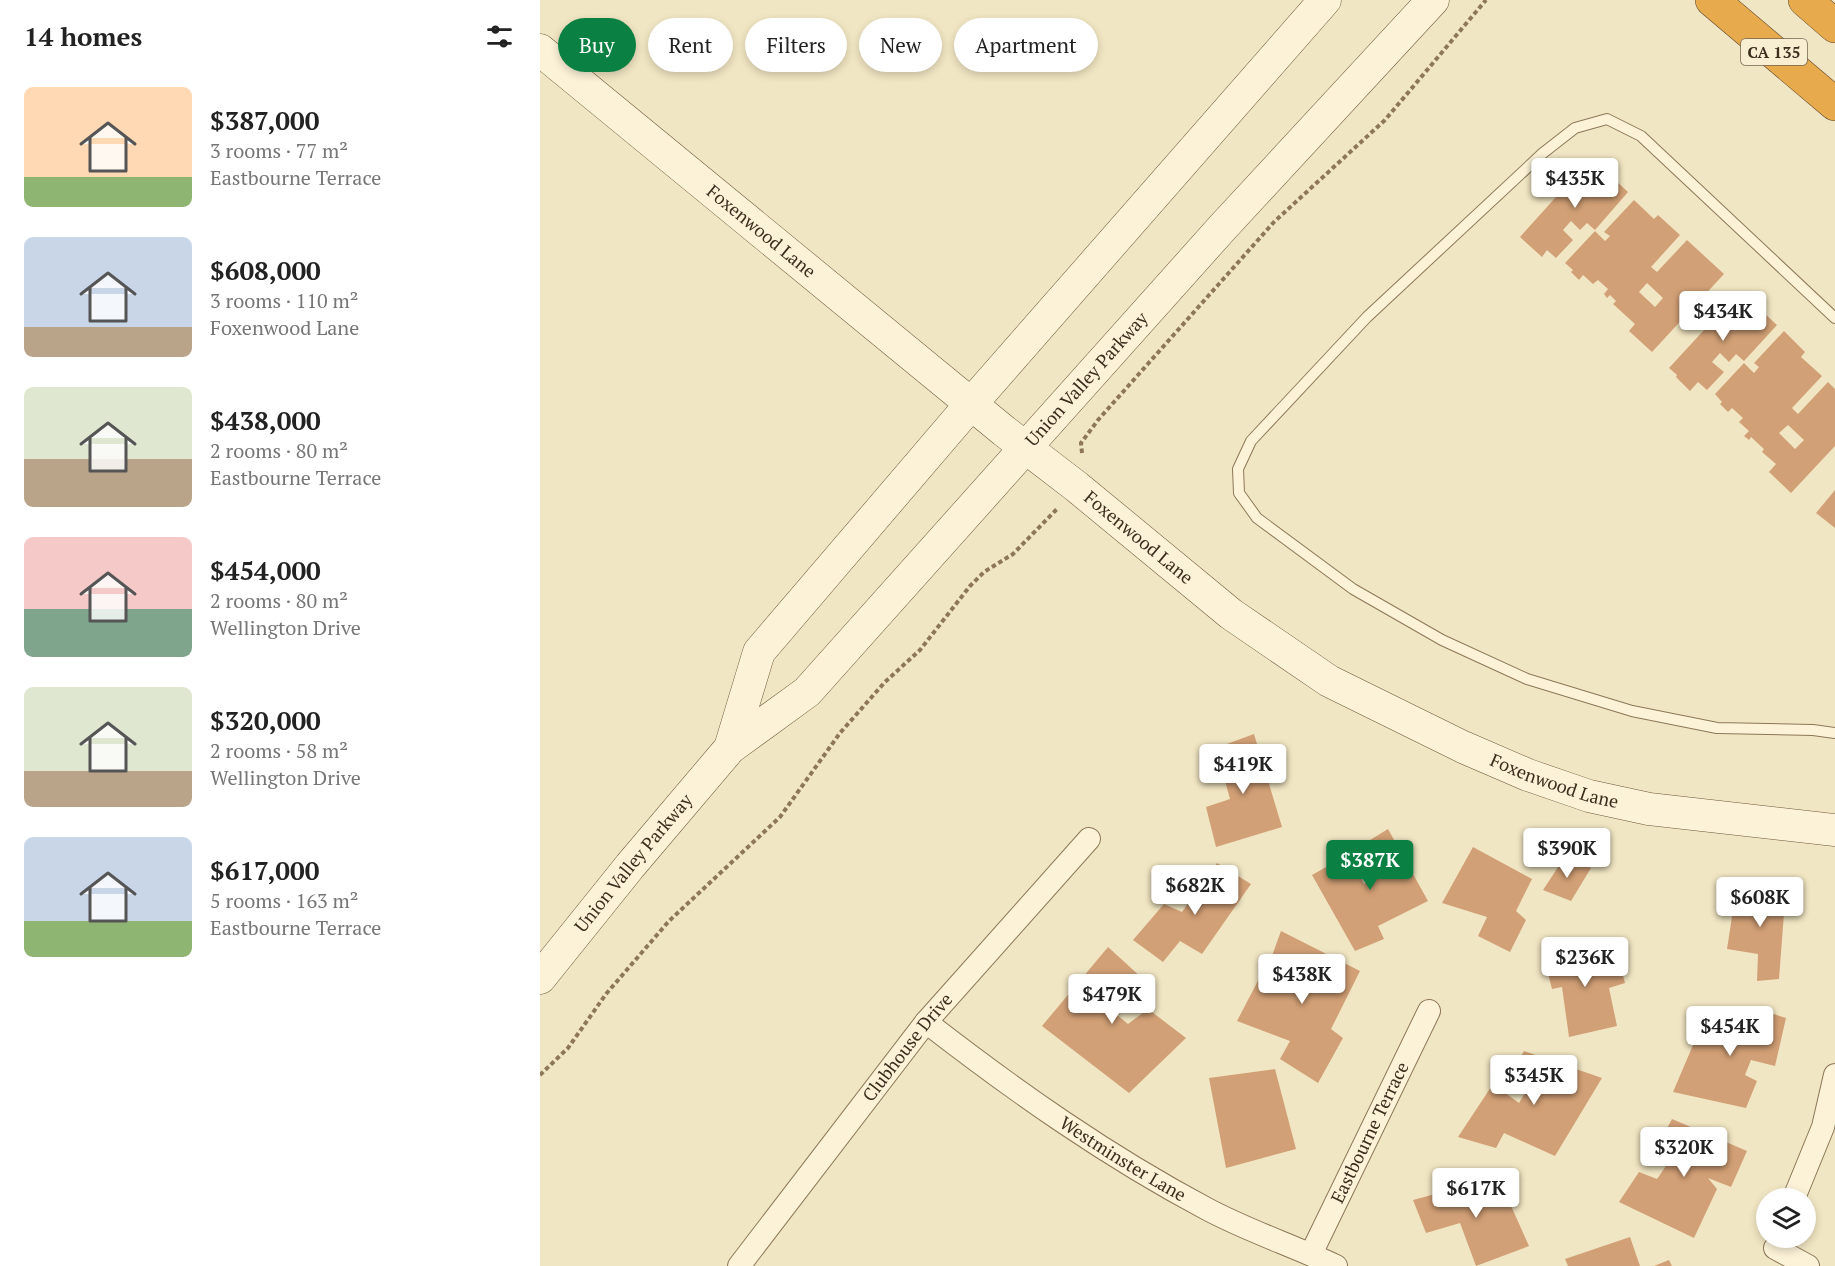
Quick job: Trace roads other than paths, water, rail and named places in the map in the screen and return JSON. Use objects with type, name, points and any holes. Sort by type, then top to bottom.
[{"type":"highway","name":"CA 135","points":[[1712,0],[1835,104]]},
{"type":"highway","points":[[1805,0],[1835,26]]},
{"type":"street","name":"Union Valley Parkway","points":[[730,748],[759,652],[971,404],[1325,0]]},
{"type":"street","name":"Union Valley Parkway","points":[[540,978],[730,748],[807,692],[1221,228],[1433,0]]},
{"type":"street","name":"Foxenwood Lane","points":[[540,50],[1231,614],[1329,681],[1462,747],[1527,775],[1590,796],[1649,809],[1835,830]]},
{"type":"street","name":"Clubhouse Drive","points":[[739,1266],[926,1022],[1089,839]]},
{"type":"street","name":"Eastbourne Terrace","points":[[1311,1254],[1429,1011]]},
{"type":"street","name":"Westminster Lane","points":[[926,1022],[1012,1088],[1104,1149],[1208,1209],[1336,1266]]},
{"type":"street","points":[[1798,1188],[1823,1127],[1835,1075]]},
{"type":"street","points":[[1772,1251],[1808,1266]]},
{"type":"lane","points":[[1835,318],[1641,136],[1607,119],[1575,128],[1543,153],[1367,317],[1251,441],[1238,469],[1239,493],[1257,518],[1353,589],[1442,640],[1527,679],[1632,711],[1718,728],[1813,730],[1835,733]]}]
